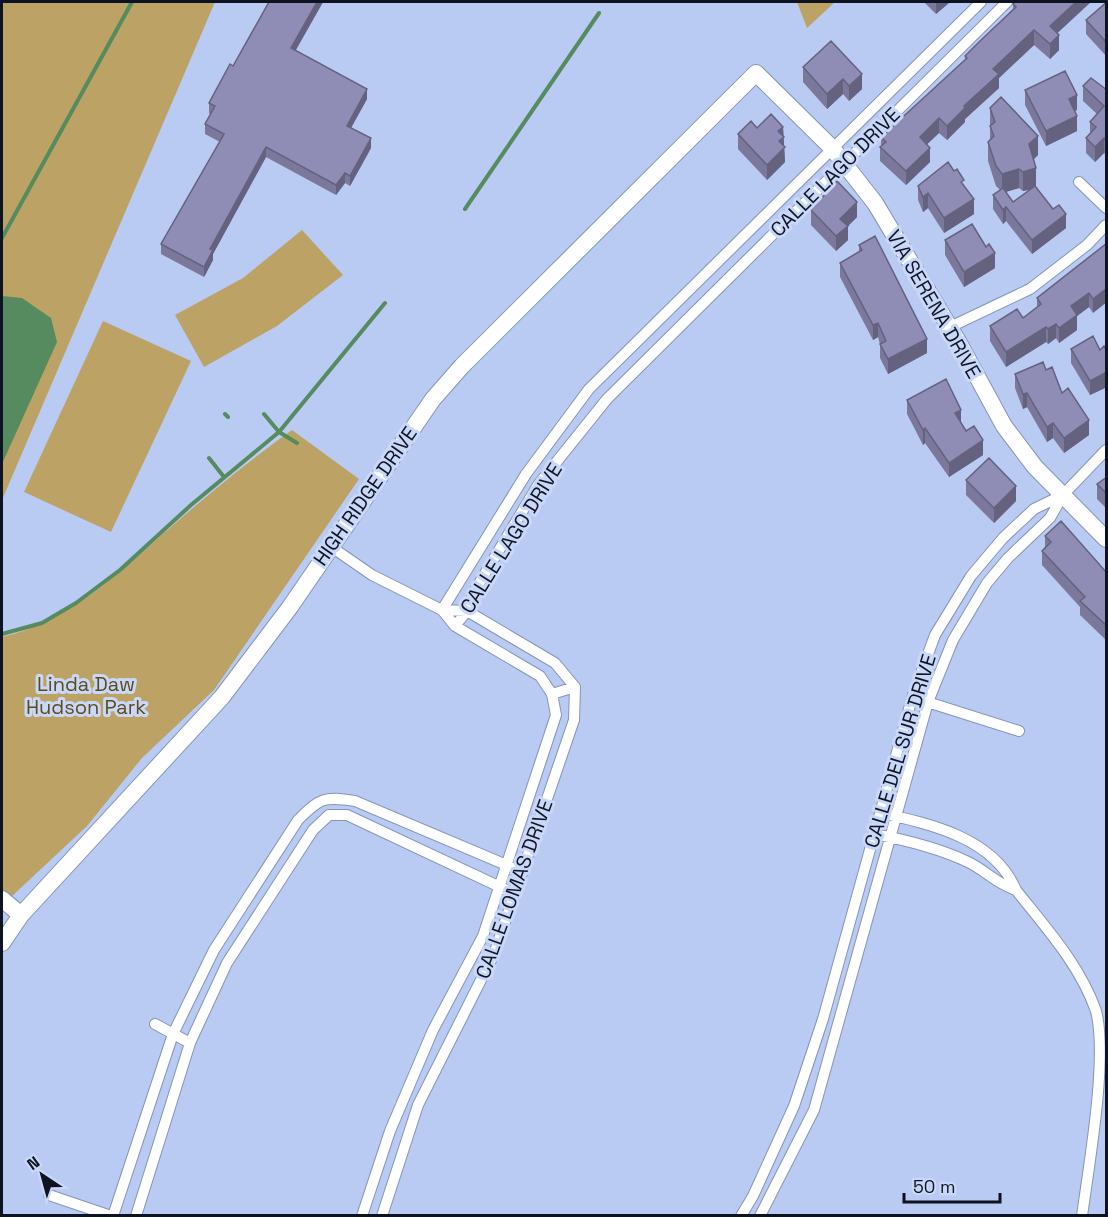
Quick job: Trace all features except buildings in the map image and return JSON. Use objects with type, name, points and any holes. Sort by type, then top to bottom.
[{"type":"street","name":"CALLE LAGO DRIVE","points":[[442,610],[526,474],[589,389],[981,2]]},
{"type":"street","name":"CALLE LAGO DRIVE","points":[[455,626],[467,611],[474,592],[538,485],[607,399],[1007,2]]},
{"type":"street","points":[[951,32],[963,45]]},
{"type":"street","name":"VIA SERENA DRIVE","points":[[756,73],[832,148],[875,203],[950,327],[1004,426],[1035,466],[1107,539]]},
{"type":"street","name":"HIGH RIDGE DRIVE","points":[[4,933],[222,697],[290,607],[433,399],[462,366],[756,73]]},
{"type":"street","points":[[1079,182],[1107,208]]},
{"type":"street","points":[[950,327],[1030,289],[1087,244],[1107,225]]},
{"type":"street","points":[[693,286],[706,300]]},
{"type":"street","name":"CALLE LAGO DRIVE","points":[[552,438],[566,450]]},
{"type":"street","name":"CALLE DEL SUR DRIVE","points":[[760,1215],[768,1204],[814,1110],[892,838],[928,702],[953,640],[971,606],[1008,558],[1050,518],[1064,495],[1107,450]]},
{"type":"street","name":"CALLE DEL SUR DRIVE","points":[[741,1215],[753,1196],[794,1106],[823,1019],[912,698],[935,635],[971,576],[1004,538],[1034,509],[1064,495]]},
{"type":"street","points":[[330,546],[372,575],[442,610],[467,611],[555,663],[575,687],[552,694],[540,676],[455,626],[442,610]]},
{"type":"street","name":"CALLE LOMAS DRIVE","points":[[382,1215],[418,1105],[494,954],[574,720],[575,687]]},
{"type":"street","name":"CALLE LOMAS DRIVE","points":[[362,1215],[390,1131],[433,1030],[483,936],[555,715],[552,694]]},
{"type":"street","points":[[912,698],[1018,731]]},
{"type":"street","points":[[540,763],[558,768]]},
{"type":"street","points":[[49,1195],[112,1215],[173,1034],[214,950],[298,820],[313,805],[330,797],[355,801],[523,872]]},
{"type":"street","points":[[321,801],[329,815]]},
{"type":"street","points":[[881,813],[962,837],[990,854],[1010,875],[1016,890],[1082,979],[1097,1013],[1103,1047],[1101,1081],[1082,1215]]},
{"type":"street","points":[[136,1215],[190,1043],[227,963],[313,830],[329,815],[347,815],[515,894]]},
{"type":"street","points":[[874,834],[941,851],[970,862],[998,884],[1016,890]]},
{"type":"street","points":[[979,869],[990,854]]},
{"type":"street","points":[[2,899],[21,915]]},
{"type":"street","points":[[823,1019],[840,1024]]},
{"type":"street","points":[[155,1024],[190,1043]]},
{"type":"street","points":[[405,1096],[418,1105]]},
{"type":"street","points":[[753,1196],[768,1204]]},
{"type":"green space","points":[[2,2],[215,2],[2,500]]},
{"type":"green space","points":[[797,2],[835,2],[807,28]]},
{"type":"green space","points":[[302,230],[343,275],[277,326],[204,367],[175,315],[243,278]]},
{"type":"green space","points":[[103,321],[191,361],[111,532],[24,492]]},
{"type":"green space","name":"Linda Daw Hudson Park","points":[[292,430],[359,479],[214,690],[142,758],[87,826],[11,897],[2,891],[2,637],[28,629],[76,605],[119,573],[221,485]]},
{"type":"shaded area","points":[[2,296],[22,298],[51,318],[57,342],[2,464]]},
{"type":"waterway","points":[[2,238],[132,2]]},
{"type":"waterway","points":[[465,209],[599,13]]},
{"type":"waterway","points":[[2,634],[42,623],[76,603],[120,570],[191,505],[279,432],[385,303]]},
{"type":"waterway","points":[[225,414],[228,417]]},
{"type":"waterway","points":[[264,414],[279,432],[297,443]]},
{"type":"waterway","points":[[209,458],[224,477]]}]
